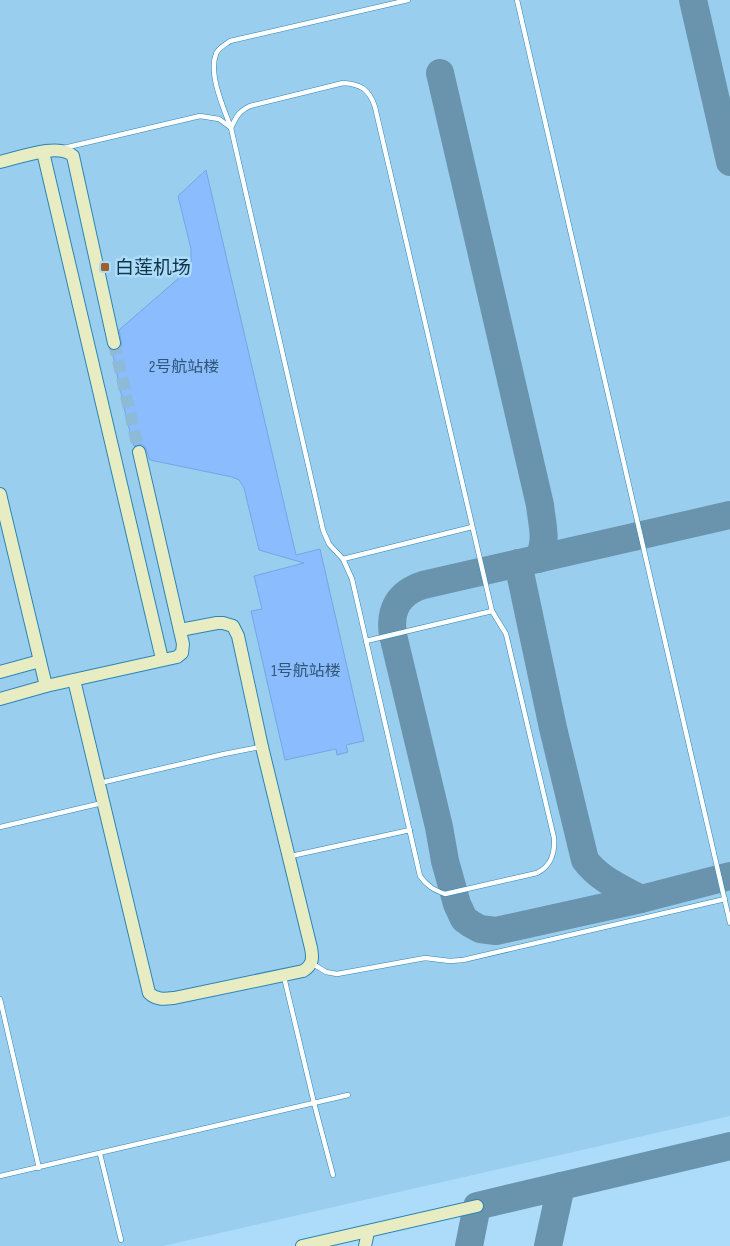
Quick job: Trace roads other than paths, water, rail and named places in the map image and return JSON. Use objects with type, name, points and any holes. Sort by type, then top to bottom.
[{"type":"street","points":[[0,162],[56,150],[69,152],[73,156],[114,343]]},
{"type":"street","points":[[43,152],[162,659]]},
{"type":"street","points":[[0,699],[46,686],[177,657],[182,654],[184,647],[166,576],[139,452]]},
{"type":"street","points":[[0,494],[46,686]]},
{"type":"street","points":[[74,680],[145,981],[152,995],[159,999],[174,998],[303,971],[312,963],[311,948],[262,747],[236,630],[233,626],[223,623],[180,630]]},
{"type":"street","points":[[0,672],[40,661]]},
{"type":"street","points":[[302,1246],[477,1206]]},
{"type":"street","points":[[365,1246],[368,1232]]},
{"type":"lane","points":[[231,128],[241,110],[250,106],[343,83],[356,84],[365,89],[372,98],[492,611],[506,634],[554,838],[555,848],[551,861],[545,869],[537,873],[445,894],[425,884],[420,876],[352,579],[343,559],[329,544],[323,530],[231,128],[220,98],[214,70],[216,53],[230,41],[408,0]]},
{"type":"lane","points":[[517,0],[730,923]]},
{"type":"lane","points":[[56,150],[200,116],[210,116],[219,119],[231,128]]},
{"type":"lane","points":[[343,559],[472,527]]},
{"type":"lane","points":[[366,641],[492,611]]},
{"type":"lane","points":[[98,783],[262,747]]},
{"type":"lane","points":[[0,827],[104,803]]},
{"type":"lane","points":[[288,857],[410,830]]},
{"type":"lane","points":[[312,963],[326,972],[337,974],[425,958],[450,961],[463,960],[725,899]]},
{"type":"lane","points":[[284,976],[333,1175]]},
{"type":"lane","points":[[0,998],[39,1168]]},
{"type":"lane","points":[[0,1176],[348,1095]]},
{"type":"lane","points":[[100,1154],[121,1240]]},
{"type":"tunnel","points":[[114,343],[139,452]]},
{"type":"place","name":"白莲机场","points":[[105,267]]}]
